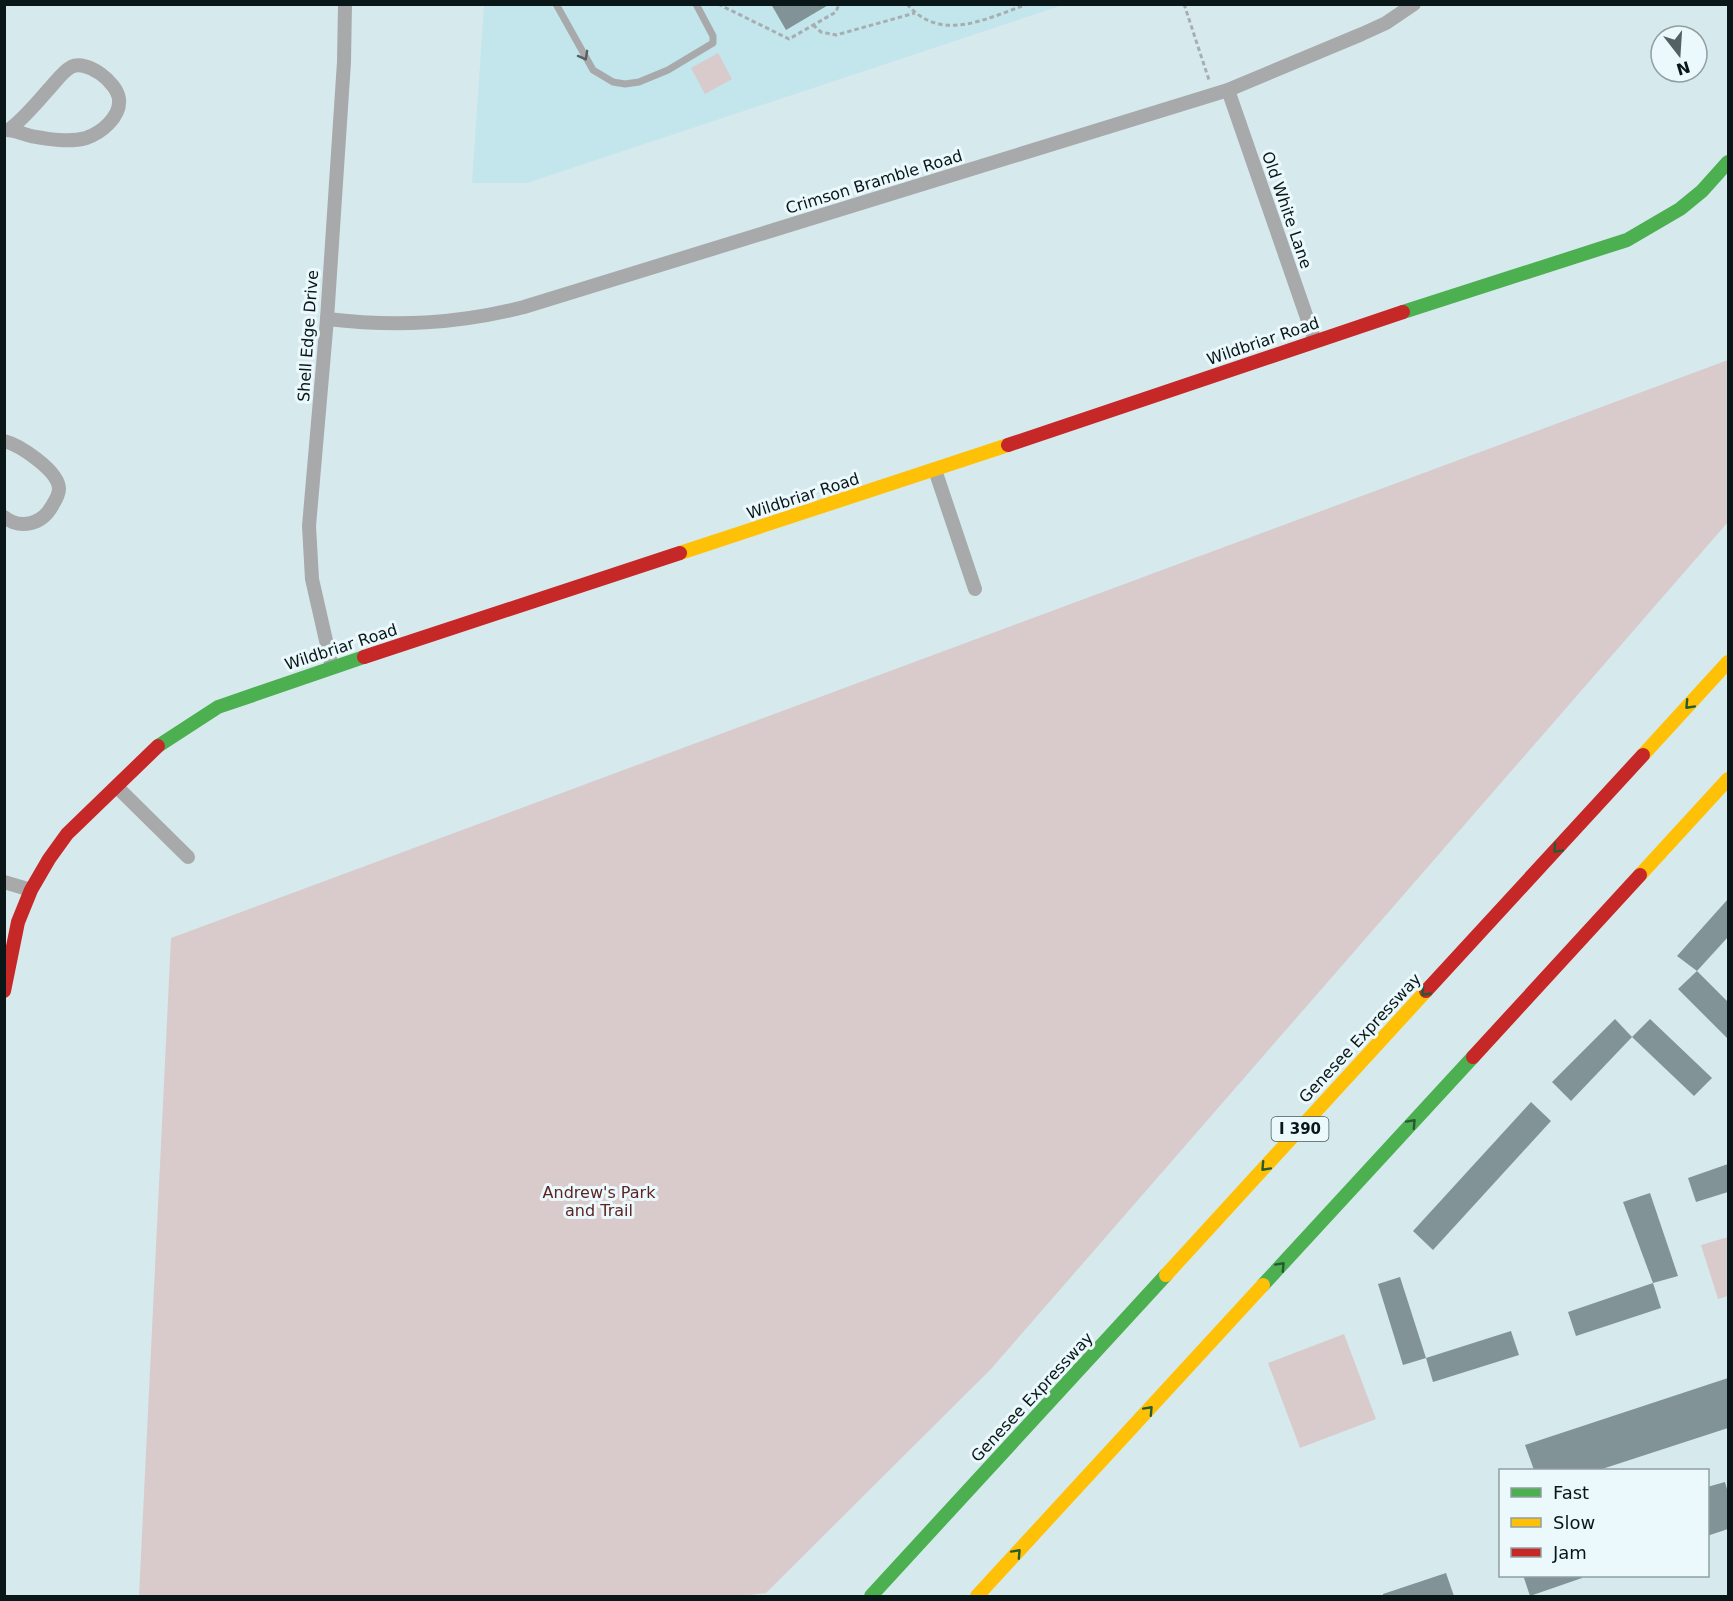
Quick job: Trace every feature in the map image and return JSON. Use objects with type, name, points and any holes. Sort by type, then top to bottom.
[{"type":"main road","name":"Wildbriar Road","points":[[4,991],[18,922],[31,890],[49,858],[67,834],[161,743],[218,707],[332,667],[935,471],[1315,341],[1627,240],[1680,209],[1702,191],[1728,162]]},
{"type":"main road","name":"Genesee Expressway","points":[[871,1596],[1728,662]]},
{"type":"main road","points":[[977,1596],[1728,779]]},
{"type":"street","name":"Shell Edge Drive","points":[[332,667],[312,579],[309,536],[327,319],[344,62],[345,4]]},
{"type":"street","name":"Crimson Bramble Road","points":[[327,319],[370,324],[408,325],[451,322],[525,307],[1228,90],[1386,23],[1414,4]]},
{"type":"street","points":[[80,64],[88,66],[106,78],[114,87],[119,98],[117,111],[108,125],[84,139],[66,140],[30,136],[7,130],[22,119],[61,75],[80,64]]},
{"type":"street","name":"Old White Lane","points":[[1228,90],[1315,341]]},
{"type":"street","points":[[4,441],[15,444],[47,468],[59,488],[48,513],[37,522],[18,524],[4,517]]},
{"type":"street","points":[[935,471],[975,589]]},
{"type":"street","points":[[117,787],[188,857]]},
{"type":"street","points":[[4,882],[31,890]]},
{"type":"lane","points":[[556,4],[592,70],[613,82],[626,84],[639,82],[668,70],[712,43],[713,36],[696,4]]},
{"type":"path","points":[[718,4],[789,39],[836,12],[839,4]]},
{"type":"path","points":[[907,4],[915,13],[948,27],[963,26],[1028,4]]},
{"type":"path","points":[[1184,4],[1214,94]]},
{"type":"path","points":[[813,25],[821,32],[836,35],[915,13]]},
{"type":"shaded area","points":[[484,5],[1063,5],[527,183],[472,183]]},
{"type":"green space","points":[[718,53],[732,79],[705,94],[691,68]]},
{"type":"green space","name":"Andrew's Park and Trail","points":[[1728,360],[1728,522],[991,1369],[766,1593],[742,1596],[139,1596],[171,938]]},
{"type":"green space","points":[[1728,1237],[1728,1296],[1718,1299],[1701,1245]]},
{"type":"green space","points":[[1344,1334],[1376,1419],[1300,1448],[1268,1363]]},
{"type":"building","points":[[771,4],[830,4],[786,30]]},
{"type":"building","points":[[1728,899],[1728,937],[1697,971],[1677,956]]},
{"type":"building","points":[[1697,971],[1728,1002],[1728,1039],[1678,989]]},
{"type":"building","points":[[1615,1019],[1632,1037],[1571,1101],[1552,1082]]},
{"type":"building","points":[[1650,1019],[1712,1078],[1694,1096],[1632,1037]]},
{"type":"building","points":[[1531,1102],[1551,1121],[1433,1250],[1413,1231]]},
{"type":"building","points":[[1728,1164],[1728,1192],[1696,1202],[1688,1178]]},
{"type":"building","points":[[1650,1193],[1678,1276],[1653,1283],[1623,1202]]},
{"type":"building","points":[[1400,1277],[1426,1358],[1403,1365],[1378,1284]]},
{"type":"building","points":[[1653,1283],[1661,1308],[1576,1336],[1568,1312]]},
{"type":"building","points":[[1511,1331],[1519,1355],[1433,1382],[1426,1358]]},
{"type":"building","points":[[1728,1378],[1728,1428],[1602,1469],[1534,1469],[1525,1445]]},
{"type":"building","points":[[1725,1482],[1728,1493],[1728,1529],[1709,1535],[1709,1486]]},
{"type":"building","points":[[1446,1573],[1454,1596],[1383,1596],[1383,1594]]},
{"type":"building","points":[[1524,1577],[1582,1577],[1582,1578],[1530,1596]]},
{"type":"traffic: fast","points":[[1403,312],[1627,240],[1680,209],[1702,191],[1728,162]]},
{"type":"traffic: fast","points":[[158,746],[218,707],[364,657]]},
{"type":"traffic: fast","points":[[1263,1285],[1473,1057]]},
{"type":"traffic: fast","points":[[871,1596],[1166,1275]]},
{"type":"traffic: slow","points":[[680,553],[1008,445]]},
{"type":"traffic: slow","points":[[1643,755],[1728,662]]},
{"type":"traffic: slow","points":[[1640,875],[1728,779]]},
{"type":"traffic: slow","points":[[1166,1275],[1426,991]]},
{"type":"traffic: slow","points":[[977,1596],[1263,1285]]},
{"type":"traffic: jam","points":[[1008,445],[1403,312]]},
{"type":"traffic: jam","points":[[364,657],[680,553]]},
{"type":"traffic: jam","points":[[4,991],[18,922],[31,890],[49,859],[67,834],[158,746]]},
{"type":"traffic: jam","points":[[1426,991],[1643,755]]},
{"type":"traffic: jam","points":[[1473,1057],[1640,875]]}]
